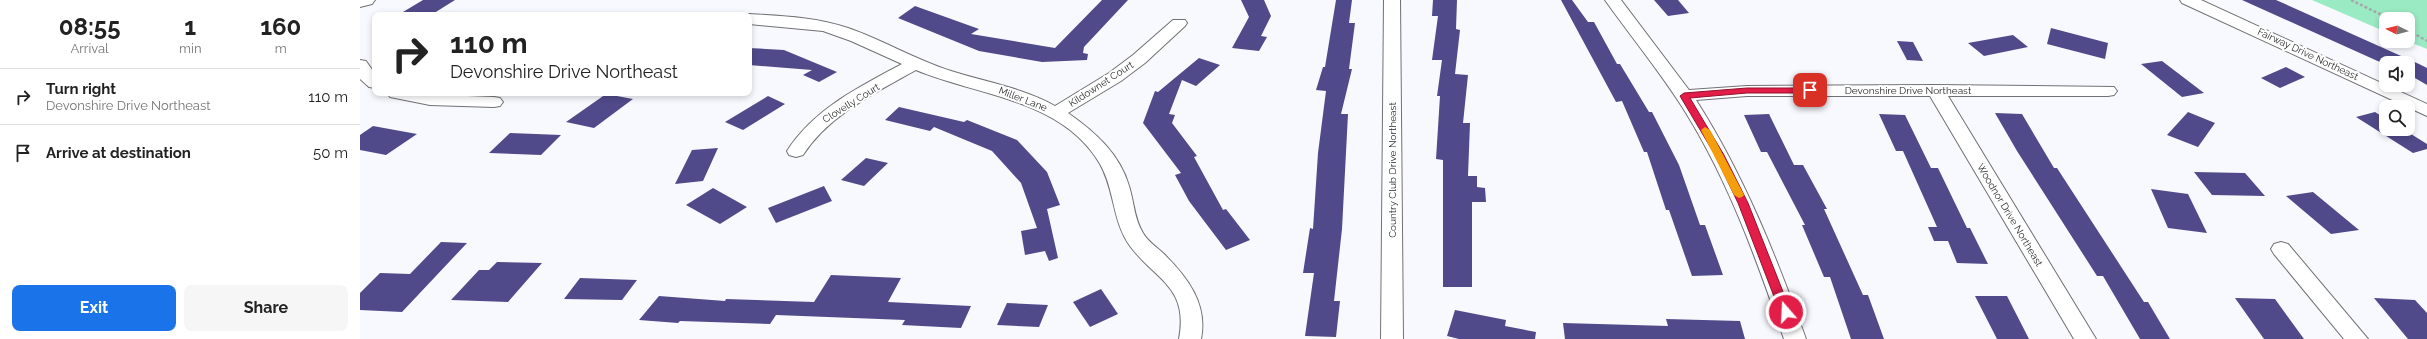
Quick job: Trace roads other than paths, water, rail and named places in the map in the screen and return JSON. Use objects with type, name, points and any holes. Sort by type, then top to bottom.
[{"type":"street","points":[[360,2],[366,0]]},
{"type":"street","name":"Country Club Drive Northeast","points":[[1392,0],[1392,339]]},
{"type":"street","points":[[1613,0],[1640,32],[1684,96],[1719,155],[1743,203],[1795,339]]},
{"type":"street","name":"Fairway Drive Northeast","points":[[2188,0],[2427,111]]},
{"type":"street","name":"Miller Lane","points":[[752,19],[827,27],[914,64],[945,75],[1009,92],[1057,112],[1076,125],[1097,146],[1108,162],[1119,183],[1129,227],[1139,244],[1172,275],[1186,297],[1192,315],[1190,339]]},
{"type":"street","name":"Kildownet Court","points":[[1057,112],[1115,77],[1140,59],[1179,23]]},
{"type":"street","points":[[360,64],[364,73],[372,80]]},
{"type":"street","name":"Clovelly Court","points":[[796,151],[807,134],[821,121],[914,64]]},
{"type":"street","name":"Devonshire Drive Northeast","points":[[1684,96],[1747,90],[2108,91]]},
{"type":"street","name":"Woodnor Drive Northeast","points":[[1935,90],[2085,339]]},
{"type":"street","points":[[411,96],[430,100],[494,102]]},
{"type":"street","points":[[2281,249],[2357,339]]}]
